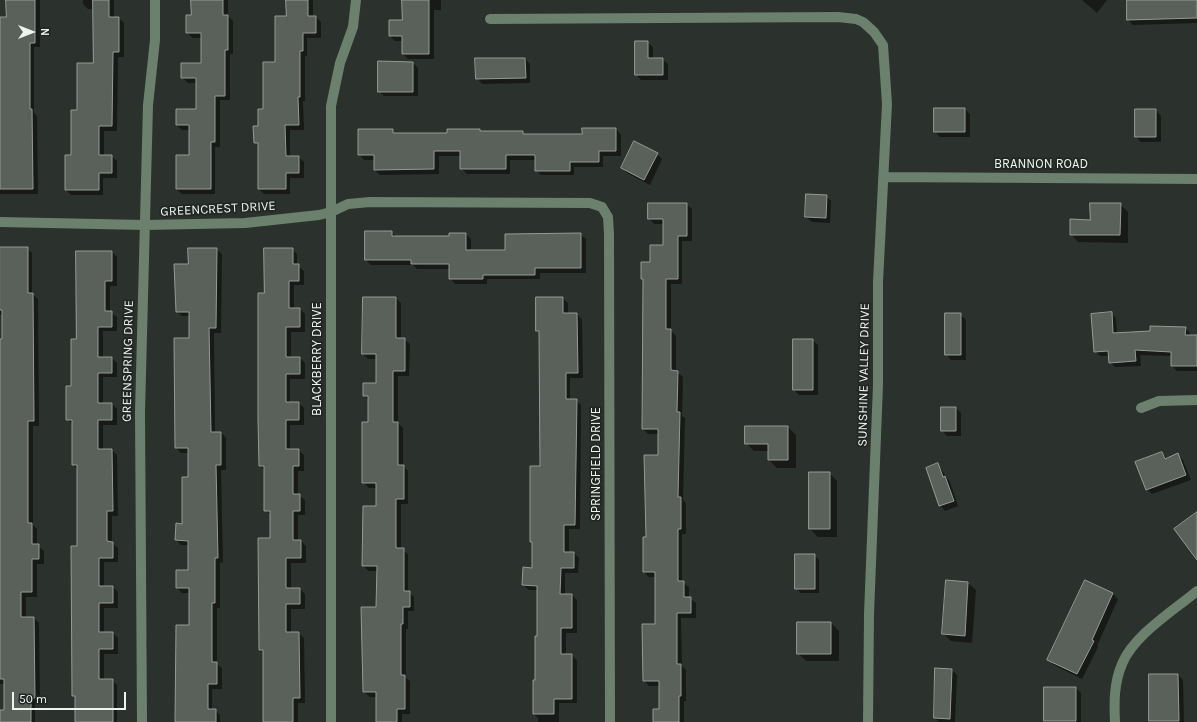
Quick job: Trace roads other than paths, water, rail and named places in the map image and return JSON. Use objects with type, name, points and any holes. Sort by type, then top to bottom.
[{"type":"street","name":"GREENSPRING DRIVE","points":[[142,722],[140,412],[148,105],[155,40],[155,0]]},
{"type":"street","name":"BLACKBERRY DRIVE","points":[[331,722],[331,106],[340,63],[353,27],[356,0]]},
{"type":"street","name":"SUNSHINE VALLEY DRIVE","points":[[490,18],[838,17],[856,19],[863,22],[874,32],[883,45],[887,104],[878,282],[878,385],[869,614],[868,722]]},
{"type":"street","name":"BRANNON ROAD","points":[[884,177],[1197,179]]},
{"type":"street","name":"GREENCREST DRIVE","points":[[0,222],[144,225],[245,223],[331,212],[348,204],[370,202],[590,203],[602,207]]},
{"type":"street","name":"SPRINGFIELD DRIVE","points":[[602,207],[608,217],[609,234],[610,722]]},
{"type":"street","points":[[1141,408],[1159,401],[1197,400]]},
{"type":"street","points":[[1115,722],[1114,695],[1122,663],[1139,638],[1197,591]]}]
